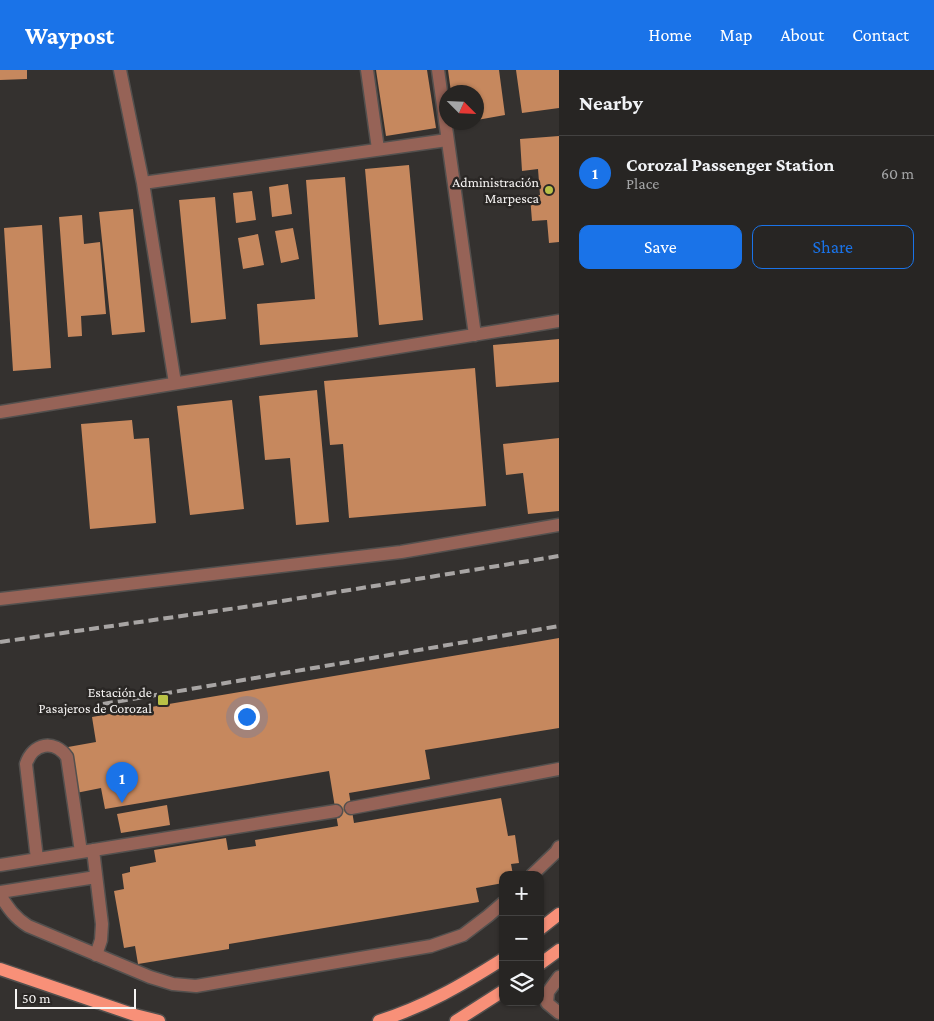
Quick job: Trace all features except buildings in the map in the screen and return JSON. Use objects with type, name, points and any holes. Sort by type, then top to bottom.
[{"type":"main road","points":[[544,926],[559,914]]},
{"type":"main road","points":[[544,961],[559,950]]},
{"type":"main road","points":[[379,1021],[404,1013],[455,989],[500,961]]},
{"type":"main road","points":[[0,969],[135,1015],[159,1021]]},
{"type":"main road","points":[[456,1021],[499,994]]},
{"type":"street","points":[[120,70],[143,183],[175,383]]},
{"type":"street","points":[[367,70],[378,149]]},
{"type":"street","points":[[438,70],[475,335]]},
{"type":"street","points":[[143,183],[447,140]]},
{"type":"street","points":[[0,412],[559,321]]},
{"type":"street","points":[[0,599],[401,552],[559,525]]},
{"type":"street","points":[[37,859],[26,764],[29,754],[36,748],[51,745],[61,748],[67,757],[87,851],[96,877],[102,924],[101,940],[96,955]]},
{"type":"street","points":[[351,808],[559,771]]},
{"type":"street","points":[[0,865],[336,811]]},
{"type":"street","points":[[536,871],[559,847]]},
{"type":"street","points":[[96,877],[0,893],[8,908],[17,919],[28,926],[150,977],[173,984],[196,986],[431,946],[463,935],[499,906]]},
{"type":"street","points":[[557,1012],[547,1003],[548,992],[559,977]]},
{"type":"railway","points":[[0,642],[251,606],[559,556]]},
{"type":"railway","points":[[103,704],[559,626]]},
{"type":"place","name":"Administración Marpesca","points":[[549,190]]},
{"type":"place","name":"Estación de Pasajeros de Corozal","points":[[163,700]]},
{"type":"place","name":"Corozal Passenger Station","points":[[122,803]]}]
